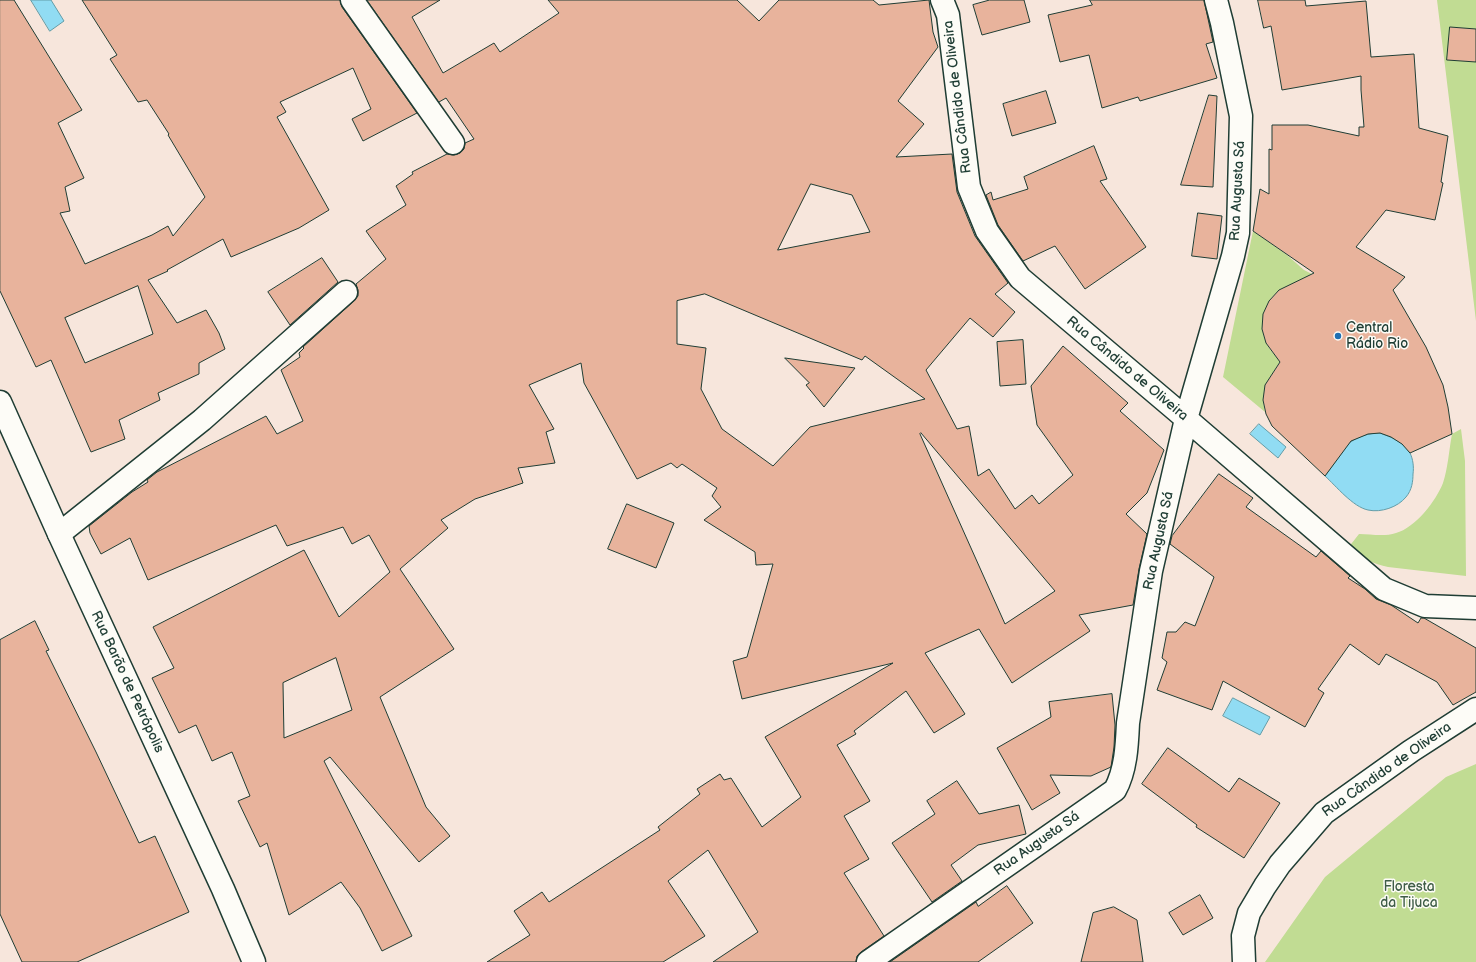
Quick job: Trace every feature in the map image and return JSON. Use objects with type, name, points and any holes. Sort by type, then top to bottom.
[{"type":"street","points":[[352,0],[453,143]]},
{"type":"street","name":"Rua Cândido de Oliveira","points":[[942,0],[948,15],[969,187],[987,231],[1020,278],[1384,589],[1425,606],[1476,608]]},
{"type":"street","name":"Rua Augusta Sá","points":[[868,962],[1115,790],[1120,779],[1127,744],[1128,723],[1151,571],[1186,419],[1234,256],[1238,233],[1240,116],[1222,23],[1216,0]]},
{"type":"street","points":[[59,534],[202,420],[346,292]]},
{"type":"street","name":"Rua Barão de Petrópolis","points":[[0,402],[59,534],[223,889],[254,962]]},
{"type":"street","name":"Rua Cândido de Oliveira","points":[[1244,962],[1243,936],[1249,913],[1280,864],[1324,813],[1411,750],[1476,709]]},
{"type":"green space","points":[[1437,0],[1476,0],[1476,321]]},
{"type":"green space","points":[[1253,231],[1287,255],[1304,270],[1336,286],[1279,290],[1270,300],[1263,318],[1263,334],[1269,348],[1281,360],[1269,379],[1265,390],[1265,412],[1223,377]]},
{"type":"green space","points":[[1461,429],[1465,461],[1466,576],[1388,567],[1367,560],[1352,552],[1348,548],[1359,534],[1382,535],[1396,533],[1410,526],[1424,513],[1435,498],[1443,483],[1452,434]]},
{"type":"green space","name":"Floresta da Tijuca","points":[[1476,764],[1476,962],[1265,962],[1325,877],[1446,777]]},
{"type":"water","points":[[31,0],[51,0],[64,21],[50,31]]},
{"type":"water","points":[[1259,424],[1286,447],[1278,458],[1250,434]]},
{"type":"water","points":[[1380,433],[1397,440],[1410,453],[1413,460],[1413,480],[1410,491],[1403,501],[1384,510],[1373,511],[1356,505],[1325,476],[1348,444],[1364,436]]},
{"type":"water","points":[[1233,698],[1270,717],[1260,735],[1223,716]]},
{"type":"building","points":[[0,0],[14,0],[82,110],[58,123],[84,178],[65,187],[70,211],[60,213],[85,264],[152,235],[168,226],[173,236],[205,197],[168,135],[169,134],[147,100],[138,102],[110,59],[117,55],[82,0],[340,0],[342,7],[417,113],[363,141],[352,119],[371,109],[353,68],[280,102],[286,112],[277,117],[329,210],[299,228],[231,257],[223,239],[167,270],[168,271],[148,280],[177,323],[206,310],[219,333],[225,349],[199,363],[199,374],[158,393],[160,400],[119,420],[125,439],[91,452],[51,360],[36,367],[0,291]],"holes":[[[138,286],[153,334],[85,363],[65,318]]]},
{"type":"building","points":[[367,0],[440,0],[412,17],[443,73],[494,43],[500,52],[559,13],[548,0],[737,0],[759,21],[779,0],[873,0],[879,5],[929,0],[933,32],[938,47],[898,101],[924,124],[896,157],[952,154],[957,192],[975,236],[1008,283],[995,294],[1015,312],[993,337],[970,318],[926,370],[957,429],[969,426],[978,476],[989,469],[1015,509],[1032,495],[1039,504],[1073,475],[1037,425],[1031,386],[1063,346],[1128,403],[1120,411],[1164,450],[1147,493],[1126,514],[1147,534],[1133,605],[1079,615],[1090,631],[1012,683],[979,629],[925,653],[965,714],[934,733],[906,691],[854,731],[856,734],[837,745],[870,801],[844,816],[869,859],[844,873],[884,936],[861,952],[857,956],[856,962],[713,962],[758,932],[708,850],[668,881],[705,936],[663,962],[487,962],[530,935],[514,911],[542,892],[549,902],[660,830],[658,827],[700,794],[697,789],[720,774],[724,780],[731,778],[762,827],[801,797],[765,737],[893,663],[742,699],[733,661],[747,657],[773,564],[756,565],[755,552],[704,520],[721,507],[712,496],[717,488],[682,464],[677,468],[671,463],[637,479],[584,383],[581,363],[529,385],[554,429],[546,432],[555,463],[518,468],[523,483],[475,499],[441,520],[448,528],[400,569],[454,649],[380,697],[426,807],[450,836],[419,862],[330,757],[324,761],[412,936],[382,951],[360,908],[341,882],[289,915],[267,843],[260,847],[238,801],[250,796],[232,752],[212,761],[196,725],[179,733],[152,678],[174,668],[153,627],[304,550],[339,617],[390,572],[369,535],[352,544],[343,527],[287,546],[276,525],[148,580],[130,538],[101,554],[90,533],[89,526],[132,492],[148,482],[147,480],[157,472],[266,416],[277,434],[303,421],[281,370],[300,357],[299,353],[304,348],[303,347],[354,301],[358,296],[356,284],[386,259],[366,231],[406,205],[396,186],[413,174],[412,172],[447,154],[454,155],[460,153],[464,149],[465,143],[474,139],[446,98],[439,102]],"holes":[[[811,184],[852,195],[870,232],[778,250]],[[705,294],[862,360],[865,356],[925,399],[810,427],[773,466],[722,429],[701,389],[706,348],[677,344],[677,301]],[[921,433],[1055,591],[1005,624],[920,434]],[[336,658],[352,710],[284,738],[283,683]]]},
{"type":"building","points":[[990,0],[1024,0],[1030,22],[982,35],[973,5]]},
{"type":"building","points":[[1090,0],[1204,0],[1213,42],[1206,44],[1217,78],[1140,101],[1138,97],[1102,108],[1089,55],[1060,62],[1048,15],[1092,5]]},
{"type":"building","points":[[1258,0],[1305,0],[1306,6],[1366,1],[1371,57],[1414,54],[1419,128],[1448,136],[1441,182],[1443,183],[1435,220],[1386,210],[1356,247],[1405,277],[1393,290],[1426,347],[1443,385],[1452,434],[1410,453],[1402,444],[1391,437],[1380,433],[1368,434],[1351,441],[1325,476],[1272,426],[1266,414],[1263,400],[1265,385],[1280,362],[1266,343],[1262,329],[1263,314],[1269,301],[1279,290],[1314,273],[1253,231],[1260,189],[1269,194],[1269,149],[1272,150],[1272,125],[1308,125],[1359,136],[1359,127],[1364,127],[1361,76],[1282,90],[1271,26],[1264,28]]},
{"type":"building","points":[[1450,27],[1476,29],[1476,62],[1447,60]]},
{"type":"building","points":[[1046,91],[1056,123],[1012,136],[1003,104]]},
{"type":"building","points":[[1209,95],[1217,96],[1213,187],[1181,185]]},
{"type":"building","points":[[1094,146],[1107,179],[1100,181],[1146,247],[1085,289],[1055,246],[1023,261],[998,225],[986,195],[991,192],[993,200],[1028,189],[1024,177]]},
{"type":"building","points":[[1198,213],[1222,216],[1217,259],[1192,256]]},
{"type":"building","points":[[322,258],[338,282],[290,325],[268,292]]},
{"type":"building","points":[[1023,340],[1026,384],[1000,386],[997,342]]},
{"type":"building","points":[[785,358],[855,368],[824,407],[806,385],[809,383]]},
{"type":"building","points":[[1219,474],[1253,498],[1246,507],[1316,557],[1321,551],[1350,576],[1348,578],[1365,589],[1376,599],[1391,605],[1418,623],[1421,618],[1424,618],[1476,648],[1476,692],[1453,705],[1437,682],[1386,654],[1379,665],[1350,644],[1318,689],[1324,693],[1305,727],[1223,681],[1212,710],[1157,690],[1167,662],[1162,658],[1167,632],[1176,632],[1185,622],[1195,626],[1214,577],[1170,544],[1172,536]]},
{"type":"building","points":[[627,504],[674,523],[656,568],[608,549]]},
{"type":"building","points":[[35,621],[49,650],[46,651],[139,843],[155,836],[189,912],[77,962],[22,962],[0,914],[0,640]]},
{"type":"building","points":[[1112,694],[1115,725],[1111,767],[1091,776],[1050,775],[1060,793],[1032,810],[997,748],[1051,717],[1049,702]]},
{"type":"building","points":[[1168,748],[1229,792],[1239,778],[1280,803],[1244,858],[1196,827],[1197,825],[1142,784]]},
{"type":"building","points":[[957,781],[979,814],[1019,805],[1026,834],[978,845],[951,865],[962,881],[932,902],[892,843],[935,814],[927,801]]},
{"type":"building","points":[[1007,886],[1033,923],[978,962],[890,962],[976,902],[978,906]]},
{"type":"building","points":[[1200,895],[1213,918],[1183,935],[1169,913]]},
{"type":"building","points":[[1114,907],[1137,920],[1143,962],[1081,962],[1093,913]]},
{"type":"place","name":"Central Rádio Rio","points":[[1338,336]]}]
